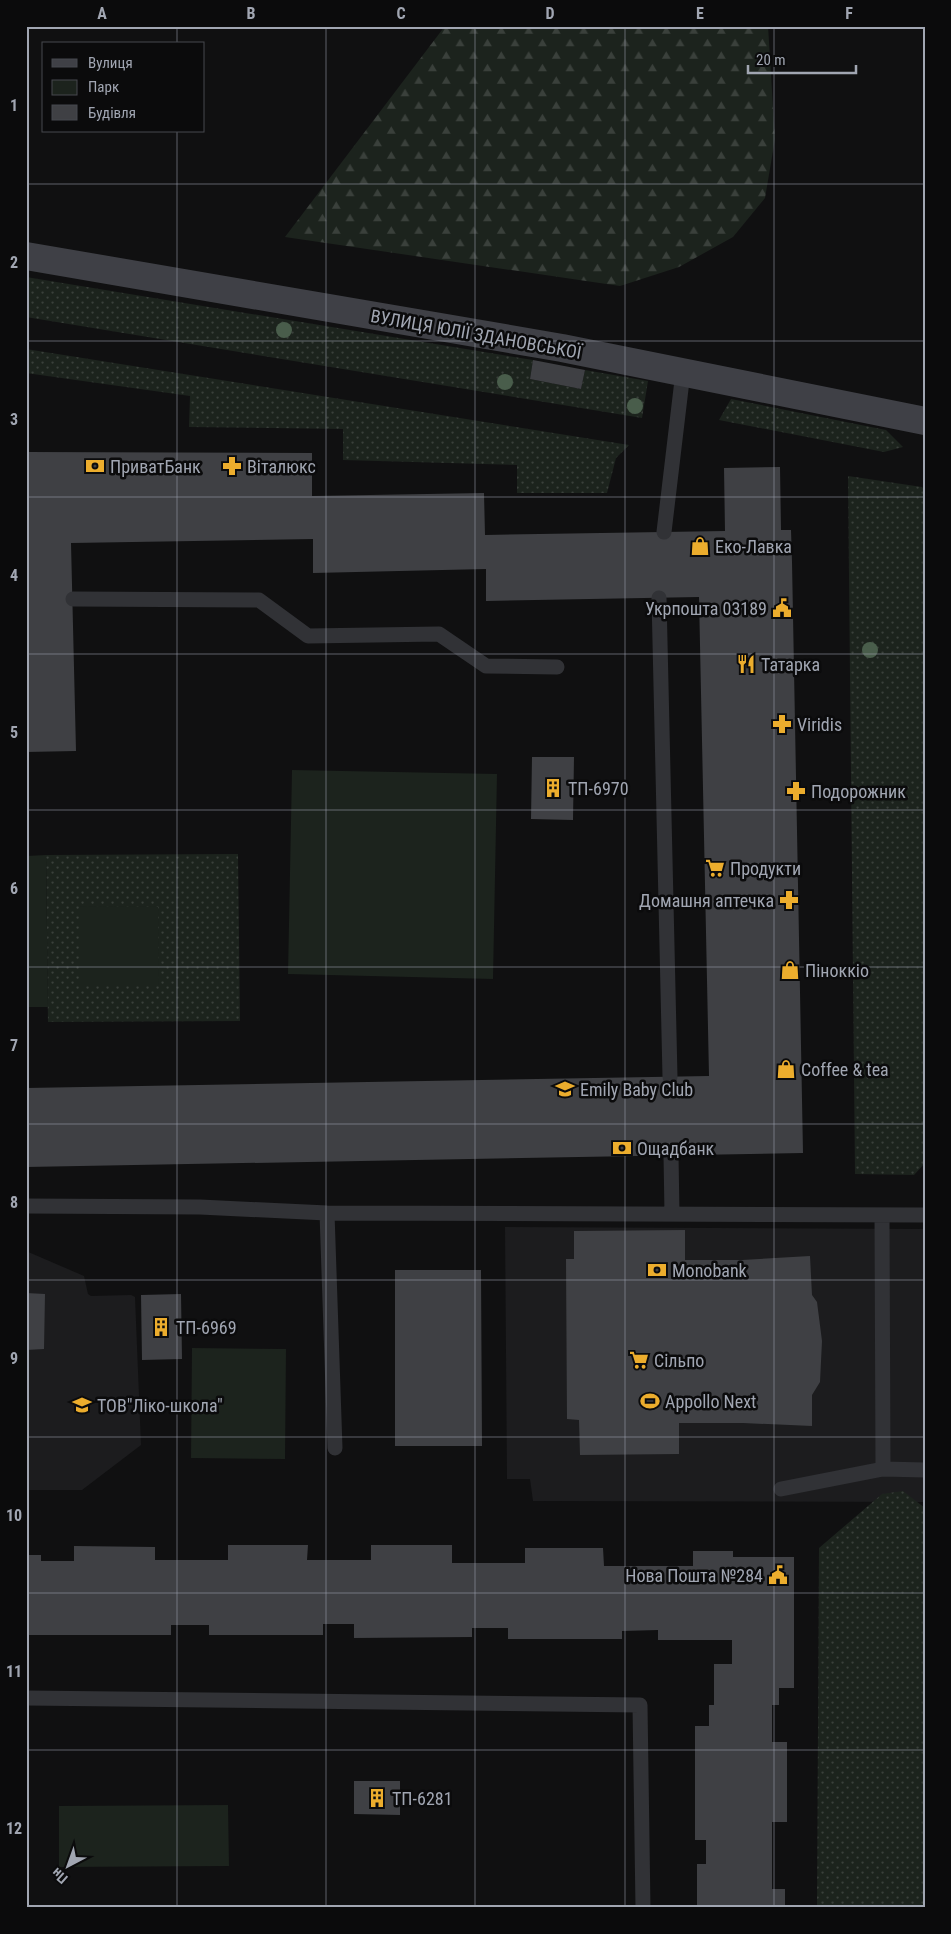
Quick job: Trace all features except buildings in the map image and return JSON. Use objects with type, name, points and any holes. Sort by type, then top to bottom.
[{"type":"street","name":"ВУЛИЦЯ ЮЛІЇ ЗДАНОВСЬКОЇ","points":[[26,256],[562,348],[925,422]]},
{"type":"lane","points":[[664,532],[683,372]]},
{"type":"lane","points":[[659,598],[670,1077]]},
{"type":"lane","points":[[73,599],[259,600],[308,636],[439,634],[486,666],[557,668]]},
{"type":"lane","points":[[671,1156],[672,1214]]},
{"type":"lane","points":[[26,1206],[200,1207],[327,1213],[925,1215]]},
{"type":"lane","points":[[327,1213],[335,1448]]},
{"type":"lane","points":[[882,1215],[884,1469]]},
{"type":"lane","points":[[781,1489],[884,1469],[925,1470]]},
{"type":"lane","points":[[26,1698],[640,1705],[643,1908]]},
{"type":"shaded area","points":[[505,1227],[925,1229],[925,1502],[533,1501],[530,1479],[507,1479]]},
{"type":"shaded area","name":"ТОВ\"Ліко-школа\"","points":[[26,1251],[84,1276],[88,1294],[91,1296],[131,1295],[135,1297],[141,1445],[82,1490],[26,1490]]},
{"type":"green space","points":[[445,26],[768,26],[775,139],[765,198],[733,237],[679,267],[620,286],[285,237]]},
{"type":"green space","points":[[26,277],[533,360],[530,379],[581,389],[585,370],[648,381],[642,418],[26,317]]},
{"type":"green space","points":[[26,349],[629,445],[616,458],[607,493],[517,493],[517,465],[343,460],[343,429],[189,427],[190,396],[26,373]]},
{"type":"green space","points":[[731,399],[886,430],[903,447],[884,452],[719,420]]},
{"type":"green space","points":[[848,476],[922,487],[925,490],[925,1163],[914,1175],[855,1174]]},
{"type":"green space","points":[[292,770],[497,774],[493,979],[288,974]]},
{"type":"green space","points":[[238,854],[240,1021],[48,1022],[46,855]]},
{"type":"green space","points":[[46,855],[48,1007],[26,1007],[26,856]]},
{"type":"green space","points":[[80,906],[158,907],[159,985],[80,985]]},
{"type":"green space","points":[[192,1348],[286,1349],[285,1459],[191,1458]]},
{"type":"green space","points":[[903,1491],[925,1508],[925,1908],[817,1908],[819,1548],[882,1494]]},
{"type":"green space","points":[[228,1805],[229,1866],[59,1867],[59,1806]]},
{"type":"place","name":"ПриватБанк","points":[[95,466]]},
{"type":"place","name":"Віталюкс","points":[[232,466]]},
{"type":"place","name":"Еко-Лавка","points":[[700,546]]},
{"type":"place","name":"Укрпошта 03189","points":[[782,608]]},
{"type":"place","name":"Татарка","points":[[746,664]]},
{"type":"place","name":"Viridis","points":[[782,724]]},
{"type":"place","name":"ТП-6970","points":[[553,788]]},
{"type":"place","name":"Подорожник","points":[[796,791]]},
{"type":"place","name":"Продукти","points":[[715,868]]},
{"type":"place","name":"Домашня аптечка","points":[[789,900]]},
{"type":"place","name":"Піноккіо","points":[[790,970]]},
{"type":"place","name":"Coffee & tea","points":[[786,1069]]},
{"type":"place","name":"Emily Baby Club","points":[[565,1089]]},
{"type":"place","name":"Ощадбанк","points":[[622,1148]]},
{"type":"place","name":"Monobank","points":[[657,1270]]},
{"type":"place","name":"ТП-6969","points":[[161,1327]]},
{"type":"place","name":"Сільпо","points":[[639,1360]]},
{"type":"place","name":"Appollo Next","points":[[650,1401]]},
{"type":"place","name":"ТОВ\"Ліко-школа\"","points":[[82,1405]]},
{"type":"place","name":"Нова Пошта №284","points":[[778,1575]]},
{"type":"place","name":"ТП-6281","points":[[377,1798]]}]
